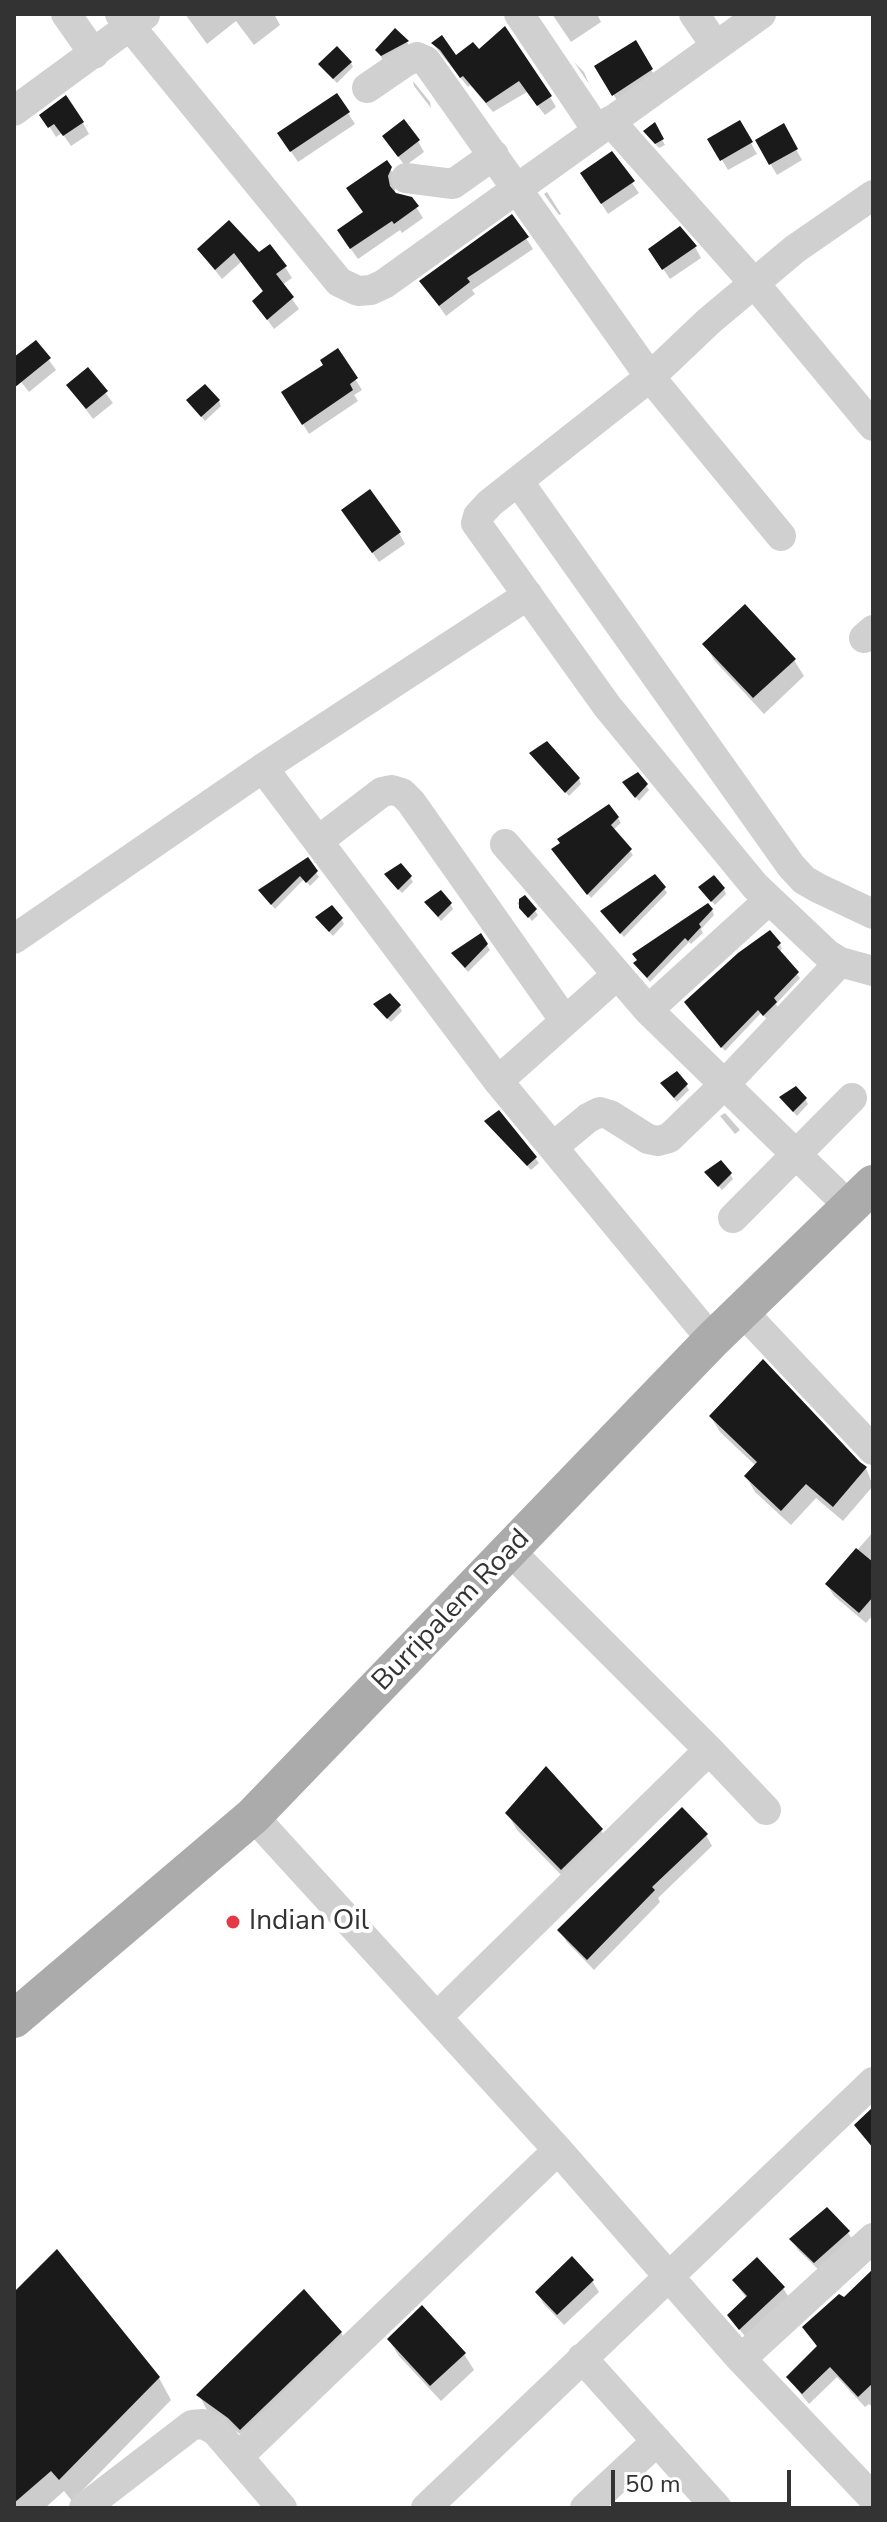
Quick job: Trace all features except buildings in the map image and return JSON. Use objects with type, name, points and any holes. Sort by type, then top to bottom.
[{"type":"main road","name":"Burripalem Road","points":[[14,2019],[253,1816],[742,1311],[832,1180]]},
{"type":"street","points":[[66,14],[94,54]]},
{"type":"street","points":[[519,14],[603,125],[754,283],[873,426]]},
{"type":"street","points":[[694,14],[716,46]]},
{"type":"street","points":[[14,111],[94,54],[133,18],[339,282],[358,291],[371,290],[384,284],[761,14]]},
{"type":"street","points":[[367,88],[405,62],[417,57],[426,61],[650,377],[781,536]]},
{"type":"street","points":[[406,178],[453,184],[494,155]]},
{"type":"street","points":[[872,198],[795,249],[650,377],[483,510],[476,523],[607,706],[769,900],[827,954],[840,962],[873,971]]},
{"type":"street","points":[[518,481],[791,866],[804,880],[873,914]]},
{"type":"street","points":[[14,939],[263,768],[528,595]]},
{"type":"street","points":[[263,768],[498,1081],[712,1340]]},
{"type":"street","points":[[318,841],[382,792],[392,790],[402,793],[565,1021]]},
{"type":"street","points":[[505,844],[648,1010],[832,1180]]},
{"type":"street","points":[[648,1010],[769,900]]},
{"type":"street","points":[[553,1147],[600,1112],[648,1139],[658,1141],[678,1131],[840,962]]},
{"type":"street","points":[[498,1081],[617,975]]},
{"type":"street","points":[[832,1180],[852,1098]]},
{"type":"street","points":[[733,1218],[832,1180]]},
{"type":"street","points":[[742,1311],[873,1450]]},
{"type":"street","points":[[510,1551],[766,1810]]},
{"type":"street","points":[[438,2016],[709,1750]]},
{"type":"street","points":[[253,1816],[438,2016],[741,2359],[873,2498]]},
{"type":"street","points":[[426,2508],[873,2082]]},
{"type":"street","points":[[239,2456],[558,2150]]},
{"type":"street","points":[[741,2359],[873,2238]]},
{"type":"street","points":[[582,2358],[717,2508]]},
{"type":"street","points":[[84,2508],[192,2425],[203,2424],[215,2430],[282,2508]]},
{"type":"street","points":[[585,2508],[657,2441]]},
{"type":"place","name":"Indian Oil","points":[[233,1922]]}]
